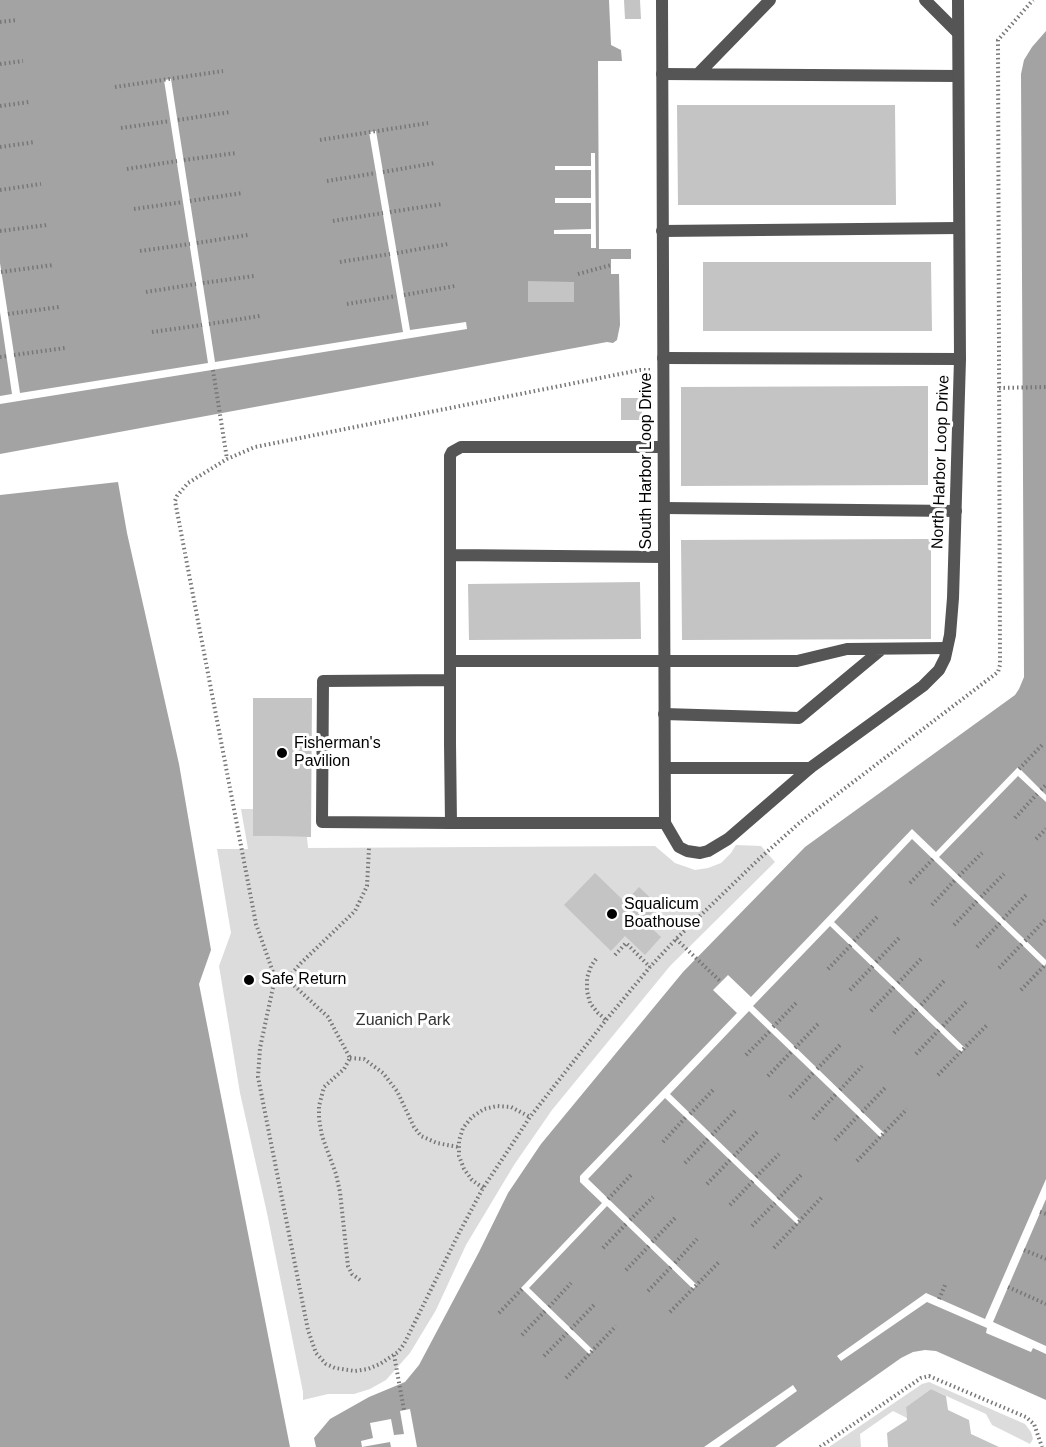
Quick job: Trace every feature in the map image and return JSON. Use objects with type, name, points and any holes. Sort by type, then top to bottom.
[{"type":"street","name":"South Harbor Loop Drive","points":[[662,0],[665,824]]},
{"type":"street","points":[[698,75],[770,0]]},
{"type":"street","points":[[925,0],[958,33]]},
{"type":"street","name":"North Harbor Loop Drive","points":[[665,824],[679,847],[693,853],[708,851],[728,839],[810,768],[923,686],[939,670],[948,648],[953,598],[960,360],[958,0]]},
{"type":"street","points":[[662,74],[958,76]]},
{"type":"street","points":[[663,231],[959,228]]},
{"type":"street","points":[[663,364],[960,360]]},
{"type":"street","points":[[451,823],[450,456],[454,450],[461,447],[663,447]]},
{"type":"street","points":[[664,508],[956,510]]},
{"type":"street","points":[[450,555],[664,557]]},
{"type":"street","points":[[450,661],[797,661],[847,649],[948,648]]},
{"type":"street","points":[[664,714],[799,718],[882,649]]},
{"type":"street","points":[[450,680],[323,681],[322,822],[665,824]]},
{"type":"street","points":[[665,768],[810,768]]},
{"type":"path","points":[[663,364],[255,447],[227,459],[188,483],[181,488],[175,501],[256,924],[276,978],[260,1048],[258,1077],[311,1341],[316,1353],[326,1364],[344,1371],[368,1369],[380,1364],[394,1355],[404,1344],[483,1188],[530,1117],[606,1020],[676,939],[759,858],[798,824],[998,672],[1000,665],[998,40],[1033,0]]},
{"type":"path","points":[[0,22],[17,20]]},
{"type":"path","points":[[0,64],[23,61]]},
{"type":"path","points":[[115,87],[224,71]]},
{"type":"path","points":[[0,106],[29,102]]},
{"type":"path","points":[[178,120],[230,112]]},
{"type":"path","points":[[121,128],[170,121]]},
{"type":"path","points":[[320,140],[428,123]]},
{"type":"path","points":[[0,147],[35,142]]},
{"type":"path","points":[[184,160],[236,153]]},
{"type":"path","points":[[127,169],[177,161]]},
{"type":"path","points":[[383,172],[435,163]]},
{"type":"path","points":[[327,181],[376,173]]},
{"type":"path","points":[[0,190],[41,184]]},
{"type":"path","points":[[190,201],[242,193]]},
{"type":"path","points":[[134,209],[183,202]]},
{"type":"path","points":[[390,212],[442,204]]},
{"type":"path","points":[[333,221],[382,213]]},
{"type":"path","points":[[0,231],[47,225]]},
{"type":"path","points":[[197,243],[248,235]]},
{"type":"path","points":[[140,251],[189,244]]},
{"type":"path","points":[[397,253],[448,244]]},
{"type":"path","points":[[340,262],[390,254]]},
{"type":"path","points":[[2,272],[53,265]]},
{"type":"path","points":[[579,274],[611,265]]},
{"type":"path","points":[[203,284],[254,276]]},
{"type":"path","points":[[146,292],[196,284]]},
{"type":"path","points":[[404,295],[455,286]]},
{"type":"path","points":[[347,304],[396,296]]},
{"type":"path","points":[[8,314],[59,307]]},
{"type":"path","points":[[209,324],[261,316]]},
{"type":"path","points":[[152,332],[202,325]]},
{"type":"path","points":[[14,355],[65,348]]},
{"type":"path","points":[[0,357],[7,356]]},
{"type":"path","points":[[213,370],[227,459]]},
{"type":"path","points":[[999,388],[1046,387]]},
{"type":"path","points":[[1019,769],[1042,745]]},
{"type":"path","points":[[1014,818],[1046,785]]},
{"type":"path","points":[[1036,839],[1046,829]]},
{"type":"path","points":[[287,979],[300,963],[355,911],[367,886],[369,848]]},
{"type":"path","points":[[932,905],[982,853]]},
{"type":"path","points":[[910,883],[933,859]]},
{"type":"path","points":[[954,925],[1004,873]]},
{"type":"path","points":[[977,947],[1026,895]]},
{"type":"path","points":[[828,969],[877,917]]},
{"type":"path","points":[[999,968],[1046,919]]},
{"type":"path","points":[[849,990],[899,938]]},
{"type":"path","points":[[676,939],[721,982]]},
{"type":"path","points":[[615,955],[626,943],[650,967]]},
{"type":"path","points":[[596,959],[587,978],[587,991],[594,1008],[606,1020]]},
{"type":"path","points":[[872,1011],[921,959]]},
{"type":"path","points":[[1021,990],[1046,964]]},
{"type":"path","points":[[276,978],[287,979],[328,1017],[350,1058]]},
{"type":"path","points":[[894,1033],[944,981]]},
{"type":"path","points":[[916,1054],[966,1002]]},
{"type":"path","points":[[747,1055],[796,1003]]},
{"type":"path","points":[[768,1076],[818,1024]]},
{"type":"path","points":[[938,1076],[988,1024]]},
{"type":"path","points":[[790,1097],[840,1045]]},
{"type":"path","points":[[350,1058],[364,1059],[383,1073],[397,1091],[414,1127],[421,1136],[437,1143],[458,1147]]},
{"type":"path","points":[[350,1058],[344,1070],[324,1087],[319,1106],[319,1119],[322,1136],[340,1192],[348,1266],[352,1274],[360,1280]]},
{"type":"path","points":[[813,1119],[862,1066]]},
{"type":"path","points":[[835,1140],[885,1088]]},
{"type":"path","points":[[663,1142],[713,1090]]},
{"type":"path","points":[[483,1188],[472,1180],[459,1156],[458,1147],[463,1128],[472,1117],[484,1109],[497,1106],[511,1107],[530,1117]]},
{"type":"path","points":[[857,1161],[907,1109]]},
{"type":"path","points":[[685,1163],[735,1111]]},
{"type":"path","points":[[707,1184],[757,1132]]},
{"type":"path","points":[[730,1205],[779,1154]]},
{"type":"path","points":[[608,1199],[631,1175]]},
{"type":"path","points":[[778,1199],[801,1175]]},
{"type":"path","points":[[774,1248],[824,1196]]},
{"type":"path","points":[[603,1248],[653,1197]]},
{"type":"path","points":[[752,1227],[774,1203]]},
{"type":"path","points":[[1040,1212],[1046,1214]]},
{"type":"path","points":[[626,1270],[675,1218]]},
{"type":"path","points":[[675,1263],[697,1239]]},
{"type":"path","points":[[1024,1250],[1046,1259]]},
{"type":"path","points":[[670,1312],[720,1261]]},
{"type":"path","points":[[648,1291],[670,1267]]},
{"type":"path","points":[[939,1299],[946,1282]]},
{"type":"path","points":[[522,1335],[571,1283]]},
{"type":"path","points":[[1008,1287],[1046,1304]]},
{"type":"path","points":[[499,1313],[522,1289]]},
{"type":"path","points":[[544,1356],[594,1305]]},
{"type":"path","points":[[566,1378],[616,1326]]},
{"type":"path","points":[[394,1355],[404,1410]]},
{"type":"path","points":[[820,1447],[921,1378],[929,1376],[1030,1420],[1036,1427],[1042,1447]]},
{"type":"green space","name":"Zuanich Park","points":[[241,809],[253,809],[253,836],[307,837],[308,848],[655,846],[675,863],[695,870],[721,863],[736,845],[761,846],[775,862],[670,966],[552,1110],[514,1165],[466,1245],[436,1310],[410,1353],[386,1380],[370,1389],[354,1394],[328,1394],[303,1400],[267,1213],[240,1093],[219,966],[231,933],[217,849],[248,849]]},
{"type":"green space","points":[[929,1382],[1025,1424],[1033,1439],[1030,1444],[992,1425],[986,1414],[931,1389],[906,1407],[907,1418],[893,1411],[860,1434],[861,1447],[829,1447],[922,1384]]},
{"type":"shaded area","points":[[0,0],[609,0],[611,45],[621,50],[622,61],[598,61],[599,249],[631,249],[631,259],[611,259],[611,274],[619,274],[620,325],[617,340],[613,343],[607,342],[0,454]]},
{"type":"shaded area","points":[[1046,31],[1046,1400],[936,1351],[925,1350],[913,1352],[901,1358],[775,1447],[316,1447],[314,1438],[330,1419],[369,1397],[405,1382],[419,1365],[508,1193],[541,1144],[683,972],[805,847],[1015,695],[1019,689],[1024,677],[1021,74],[1024,60]]},
{"type":"shaded area","points":[[118,482],[127,533],[179,764],[211,950],[199,984],[290,1447],[0,1447],[0,495]]},
{"type":"pier","points":[[171,79],[215,362],[403,332],[369,132],[376,131],[410,330],[466,322],[467,329],[0,404],[0,396],[12,394],[0,312],[0,263],[20,393],[208,363],[164,80]]},
{"type":"pier","points":[[591,153],[595,153],[596,248],[591,248],[591,234],[554,234],[554,230],[591,229],[591,203],[555,203],[555,198],[591,198],[591,170],[555,170],[555,166],[591,166]]},
{"type":"pier","points":[[1018,767],[1046,795],[1046,802],[1018,776],[939,857],[1046,960],[1046,964],[1044,966],[912,839],[834,922],[965,1048],[961,1052],[830,926],[753,1006],[884,1133],[880,1137],[749,1011],[670,1094],[800,1220],[797,1224],[665,1098],[588,1179],[697,1285],[693,1289],[607,1206],[529,1288],[593,1350],[589,1354],[521,1288],[602,1203],[580,1182],[580,1176],[737,1013],[713,990],[728,975],[751,997],[912,829],[936,852]]},
{"type":"pier","points":[[1046,1179],[1046,1199],[993,1322],[1046,1346],[1046,1354],[1033,1348],[1031,1352],[986,1333],[987,1328],[927,1302],[841,1361],[837,1356],[926,1293],[985,1319]]},
{"type":"pier","points":[[793,1385],[797,1391],[719,1447],[704,1447]]},
{"type":"pier","points":[[410,1409],[417,1447],[391,1447],[390,1442],[362,1447],[361,1441],[373,1438],[370,1423],[391,1419],[394,1435],[404,1434],[400,1411]]},
{"type":"building","points":[[624,0],[640,0],[641,19],[625,19]]},
{"type":"building","points":[[677,105],[895,105],[896,205],[678,205]]},
{"type":"building","points":[[703,262],[931,262],[932,331],[703,331]]},
{"type":"building","points":[[528,281],[574,282],[574,302],[528,302]]},
{"type":"building","points":[[928,386],[928,485],[681,486],[681,387]]},
{"type":"building","points":[[621,398],[642,398],[642,420],[621,420]]},
{"type":"building","points":[[931,539],[931,639],[682,640],[681,540]]},
{"type":"building","points":[[640,582],[641,639],[469,640],[468,584]]},
{"type":"building","name":"Fisherman's Pavilion","points":[[253,698],[312,698],[311,837],[253,836]]},
{"type":"building","name":"Squalicum Boathouse","points":[[595,873],[625,902],[639,887],[659,906],[644,921],[661,937],[645,955],[625,936],[611,951],[564,905]]},
{"type":"building","points":[[931,1389],[946,1396],[948,1410],[969,1420],[971,1434],[999,1447],[888,1447],[887,1433],[907,1420],[906,1407]]},
{"type":"place","name":"Fisherman's Pavilion","points":[[282,753]]},
{"type":"place","name":"Squalicum Boathouse","points":[[612,914]]},
{"type":"place","name":"Safe Return","points":[[249,980]]}]
